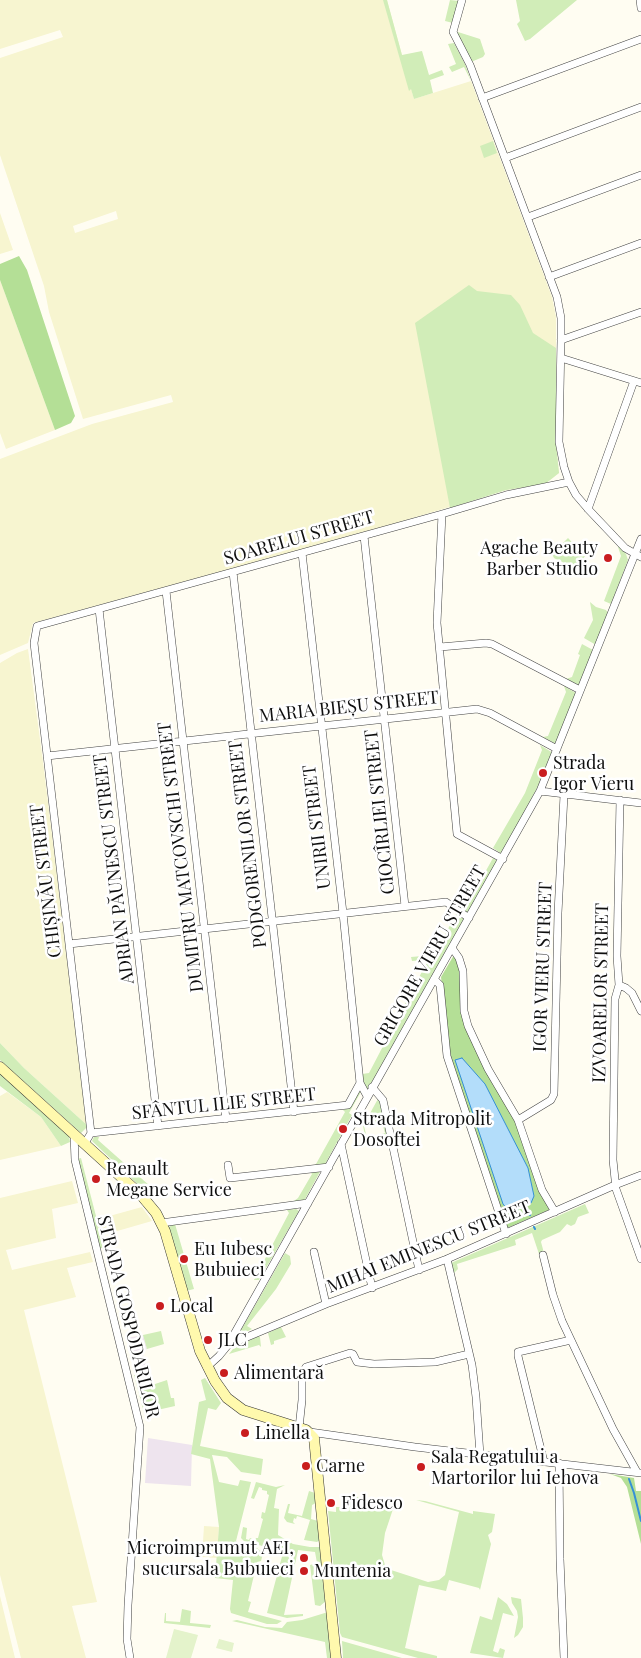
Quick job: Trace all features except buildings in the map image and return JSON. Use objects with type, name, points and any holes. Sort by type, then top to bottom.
[{"type":"street","points":[[462,0],[453,32],[470,65],[557,298],[561,318],[559,442],[562,461],[569,482],[576,495],[618,541],[638,556]]},
{"type":"street","points":[[640,0],[641,8]]},
{"type":"street","points":[[482,98],[641,39]]},
{"type":"street","points":[[505,158],[641,107]]},
{"type":"street","points":[[528,217],[641,175]]},
{"type":"street","points":[[549,277],[641,243]]},
{"type":"street","points":[[561,340],[639,314]]},
{"type":"street","points":[[561,358],[638,382],[588,509]]},
{"type":"street","name":"SOARELUI STREET","points":[[37,626],[506,495],[569,482]]},
{"type":"street","points":[[442,514],[437,622],[447,711],[457,834],[503,859]]},
{"type":"street","name":"CIOCÎRLIEI STREET","points":[[364,536],[406,906]]},
{"type":"street","name":"GRIGORE VIERU STREET","points":[[207,1367],[228,1345],[540,791],[580,690],[638,556],[641,539]]},
{"type":"street","name":"UNIRII STREET","points":[[302,553],[320,725],[343,913],[360,1083],[367,1096]]},
{"type":"street","name":"PODGORENILOR STREET","points":[[233,572],[294,1112]]},
{"type":"street","name":"DUMITRU MATCOVSCHI STREET","points":[[166,591],[226,1119]]},
{"type":"street","name":"ADRIAN PĂUNESCU STREET","points":[[99,609],[158,1126]]},
{"type":"street","name":"CHIȘINĂU STREET","points":[[37,626],[34,642],[91,1133]]},
{"type":"street","points":[[440,647],[492,644],[580,690]]},
{"type":"street","name":"MARIA BIEȘU STREET","points":[[47,756],[447,711],[482,710],[556,750]]},
{"type":"street","points":[[540,791],[641,803]]},
{"type":"street","name":"IGOR VIERU STREET","points":[[518,1120],[551,1100],[554,1094],[558,912],[564,795]]},
{"type":"street","name":"IZVOARELOR STREET","points":[[620,800],[617,956],[619,985],[615,998],[613,1160],[615,1185],[641,1259]]},
{"type":"street","points":[[69,944],[446,902],[469,918]]},
{"type":"street","points":[[452,948],[459,958],[463,970],[464,1011],[468,1026],[488,1069],[518,1120],[542,1190],[555,1212]]},
{"type":"street","points":[[434,979],[440,985],[447,1056],[506,1234]]},
{"type":"street","points":[[619,985],[632,993],[641,1011]]},
{"type":"street","points":[[0,1067],[141,1195],[161,1223],[197,1343],[207,1367],[221,1390],[234,1404],[253,1414],[310,1432],[365,1441],[639,1473]]},
{"type":"street","name":"SFÂNTUL ILIE STREET","points":[[91,1133],[348,1105],[360,1083]]},
{"type":"street","points":[[372,1087],[383,1100],[418,1270]]},
{"type":"street","name":"STRADA GOSPODARILOR","points":[[74,1133],[75,1160],[138,1412],[140,1427],[128,1605],[127,1639],[130,1658]]},
{"type":"street","points":[[85,1143],[91,1133]]},
{"type":"street","points":[[341,1144],[372,1288]]},
{"type":"street","points":[[228,1165],[230,1178],[329,1167]]},
{"type":"street","name":"MIHAI EMINESCU STREET","points":[[228,1345],[326,1304],[447,1259],[641,1175]]},
{"type":"street","points":[[161,1223],[308,1203]]},
{"type":"street","points":[[314,1252],[326,1304]]},
{"type":"street","points":[[543,1255],[553,1295],[570,1340],[613,1429],[639,1473]]},
{"type":"street","points":[[447,1259],[472,1365],[480,1455]]},
{"type":"street","points":[[544,1462],[518,1352],[570,1340]]},
{"type":"street","points":[[298,1428],[302,1400],[302,1374],[306,1368],[350,1353],[353,1354],[357,1362],[362,1364],[435,1362],[469,1354]]},
{"type":"street","points":[[310,1432],[316,1443],[336,1658]]},
{"type":"street","points":[[559,1463],[564,1658]]},
{"type":"shaded area","points":[[0,0],[387,0],[414,99],[471,81],[552,297],[556,317],[556,444],[559,473],[545,484],[506,490],[363,533],[33,623],[28,643],[0,655],[0,459],[92,424],[173,402],[171,395],[83,419],[49,312],[44,286],[0,155],[0,58],[63,37],[60,30],[0,49]],"holes":[[[116,211],[118,219],[75,233],[73,226]]]},
{"type":"shaded area","points":[[0,213],[13,250],[0,254]]},
{"type":"shaded area","points":[[0,280],[55,430],[6,449],[0,433]]},
{"type":"shaded area","points":[[28,649],[88,1126],[24,1068],[0,1043],[0,663]]},
{"type":"shaded area","points":[[7,1092],[41,1117],[61,1146],[0,1160],[0,1096]]},
{"type":"shaded area","points":[[72,1181],[78,1203],[52,1209],[56,1238],[6,1250],[12,1270],[90,1252],[93,1262],[67,1268],[76,1297],[24,1310],[97,1602],[72,1606],[86,1658],[21,1658],[0,1575],[0,1198]]},
{"type":"shaded area","points":[[142,1207],[152,1221],[100,1236],[95,1220]]},
{"type":"shaded area","points":[[143,1335],[147,1349],[142,1351],[148,1372],[137,1374],[127,1338]]},
{"type":"shaded area","points":[[148,1438],[192,1445],[191,1486],[145,1483]]},
{"type":"shaded area","points":[[204,1526],[219,1527],[217,1558],[202,1557]]},
{"type":"shaded area","points":[[0,1596],[15,1658],[0,1658]]},
{"type":"green space","points":[[383,0],[387,0],[402,55],[422,51],[429,75],[442,70],[444,75],[430,80],[433,93],[414,99],[411,89],[409,91]]},
{"type":"green space","points":[[450,0],[459,1],[453,23],[445,21]]},
{"type":"green space","points":[[516,0],[577,0],[530,39],[525,41],[517,24],[520,21]]},
{"type":"green space","points":[[458,32],[480,39],[485,54],[483,57],[471,62],[457,34]]},
{"type":"green space","points":[[454,43],[471,81],[464,67],[452,72],[449,67],[456,64],[448,44]]},
{"type":"green space","points":[[493,141],[497,153],[484,158],[480,146]]},
{"type":"green space","points":[[19,256],[27,270],[75,416],[71,423],[55,430],[0,280],[0,264]]},
{"type":"green space","points":[[469,285],[477,291],[511,295],[520,305],[533,333],[556,348],[556,444],[559,473],[545,484],[506,490],[450,508],[415,323]]},
{"type":"green space","points":[[568,538],[585,556],[577,570],[554,558],[552,554]]},
{"type":"green space","points":[[620,545],[628,560],[611,604],[604,601],[621,556],[618,547]]},
{"type":"green space","points":[[590,602],[596,607],[606,610],[608,613],[596,645],[584,638],[593,620]]},
{"type":"green space","points":[[582,644],[593,650],[579,685],[566,679],[572,677]]},
{"type":"green space","points":[[564,686],[576,693],[556,744],[543,737],[548,736],[566,692]]},
{"type":"green space","points":[[540,745],[553,753],[502,854],[493,848],[525,793],[542,750]]},
{"type":"green space","points":[[493,858],[497,861],[468,913],[464,910]]},
{"type":"green space","points":[[456,914],[464,919],[368,1089],[365,1087],[362,1074],[369,1073],[427,962],[423,960],[412,961],[411,957],[434,955]]},
{"type":"green space","points":[[454,955],[461,969],[461,1008],[516,1122],[551,1209],[507,1228],[451,1059],[441,977]]},
{"type":"green space","points":[[0,1043],[24,1068],[88,1126],[81,1133],[0,1060]]},
{"type":"green space","points":[[0,1073],[69,1136],[70,1142],[61,1146],[41,1117],[0,1086]]},
{"type":"green space","points":[[360,1087],[362,1090],[349,1113],[352,1115],[324,1166],[312,1167],[316,1164],[345,1112],[343,1110],[348,1108]]},
{"type":"green space","points":[[379,1097],[390,1135],[366,1140],[363,1126]],"holes":[[[382,1122],[385,1133],[367,1138],[364,1126]]]},
{"type":"green space","points":[[94,1137],[99,1137],[98,1140],[150,1186],[154,1193],[148,1194],[92,1141]]},
{"type":"green space","points":[[81,1158],[103,1248],[100,1248],[77,1159]]},
{"type":"green space","points":[[321,1170],[304,1201],[294,1201],[298,1198],[312,1174],[309,1171]]},
{"type":"green space","points":[[585,1204],[589,1213],[578,1217],[575,1224],[571,1226],[567,1224],[560,1232],[542,1240],[544,1253],[539,1254],[532,1233],[515,1240],[516,1245],[457,1264],[458,1269],[453,1274],[451,1263]]},
{"type":"green space","points":[[296,1209],[299,1211],[259,1280],[254,1280],[289,1213],[287,1210]]},
{"type":"green space","points":[[175,1224],[194,1289],[186,1291],[167,1229]]},
{"type":"green space","points":[[285,1253],[290,1256],[291,1264],[276,1289],[247,1326],[252,1329],[244,1333],[240,1331],[244,1325]]},
{"type":"green space","points":[[281,1327],[286,1337],[274,1341],[274,1344],[271,1345],[268,1333]]},
{"type":"green space","points":[[161,1331],[164,1344],[147,1349],[143,1335]]},
{"type":"green space","points":[[258,1336],[260,1337],[261,1347],[259,1345],[229,1354],[233,1349]]},
{"type":"green space","points":[[148,1372],[152,1385],[167,1380],[175,1406],[144,1413],[134,1375]]},
{"type":"green space","points":[[205,1378],[221,1403],[216,1410],[208,1408],[200,1446],[263,1459],[261,1475],[241,1472],[227,1457],[212,1455],[219,1482],[238,1486],[240,1480],[251,1482],[236,1541],[239,1544],[257,1548],[263,1553],[261,1561],[257,1562],[248,1601],[251,1602],[248,1612],[282,1621],[277,1624],[267,1624],[231,1613],[233,1580],[215,1578],[219,1527],[210,1459],[191,1454],[199,1402],[206,1400],[201,1380]]},
{"type":"green space","points":[[610,1474],[634,1478],[636,1491],[641,1491],[641,1544],[627,1487],[621,1478]]},
{"type":"green space","points":[[256,1482],[276,1487],[285,1485],[277,1489],[274,1508],[279,1509],[278,1535],[293,1544],[321,1547],[326,1601],[320,1606],[315,1605],[310,1565],[317,1563],[315,1552],[298,1550],[284,1615],[303,1614],[303,1616],[287,1618],[267,1613],[284,1549],[275,1546],[275,1542],[268,1540],[266,1547],[244,1541],[241,1538],[243,1527],[247,1528],[246,1539],[255,1540],[258,1538],[263,1519],[261,1518],[262,1512],[265,1513],[269,1495],[267,1491],[259,1487],[254,1499],[251,1498]]},
{"type":"green space","points":[[309,1491],[315,1493],[316,1503],[312,1505],[311,1519],[318,1521],[320,1540],[317,1542],[304,1540],[310,1520],[297,1516],[293,1522],[295,1524],[287,1522],[284,1518],[288,1504],[290,1504],[288,1513],[302,1516]]},
{"type":"green space","points":[[354,1496],[394,1506],[385,1533],[382,1555],[385,1565],[391,1570],[428,1582],[439,1580],[445,1575],[459,1512],[416,1500],[473,1514],[473,1511],[495,1514],[492,1532],[488,1535],[491,1544],[480,1590],[479,1588],[449,1580],[446,1591],[419,1585],[405,1648],[437,1656],[437,1658],[418,1658],[342,1637],[340,1633],[328,1511],[336,1512],[336,1507],[348,1507],[349,1498]]},
{"type":"green space","points":[[498,1597],[507,1604],[514,1616],[503,1613],[493,1651],[498,1653],[500,1648],[505,1650],[503,1658],[470,1653],[480,1616],[492,1620]]},
{"type":"green space","points":[[511,1597],[521,1599],[523,1618],[523,1627],[514,1638],[518,1617]]},
{"type":"green space","points":[[182,1609],[191,1611],[190,1623],[211,1625],[210,1628],[164,1623],[165,1613],[166,1621],[180,1622]]},
{"type":"green space","points":[[328,1612],[332,1658],[327,1658],[325,1642],[232,1621],[237,1620],[265,1627],[282,1628],[287,1622],[302,1620]]},
{"type":"green space","points":[[174,1629],[198,1635],[191,1658],[166,1658]]},
{"type":"green space","points":[[219,1639],[234,1643],[232,1652],[216,1648]]},
{"type":"green space","points":[[342,1641],[402,1658],[343,1658]]},
{"type":"water","points":[[462,1058],[485,1084],[528,1168],[534,1196],[531,1203],[516,1210],[509,1211],[503,1204],[455,1060]]},
{"type":"waterway","points":[[525,1205],[530,1215]]},
{"type":"waterway","points":[[629,1479],[641,1521]]},
{"type":"place","name":"Agache Beauty Barber Studio","points":[[608,558]]},
{"type":"place","name":"Strada Igor Vieru","points":[[543,773]]},
{"type":"place","name":"Strada Mitropolit Dosoftei","points":[[343,1129]]},
{"type":"place","name":"Renault Megane Service","points":[[96,1179]]},
{"type":"place","name":"Eu Iubesc Bubuieci","points":[[184,1259]]},
{"type":"place","name":"Local","points":[[160,1306]]},
{"type":"place","name":"JLC","points":[[208,1340]]},
{"type":"place","name":"Alimentară","points":[[224,1373]]},
{"type":"place","name":"Linella","points":[[245,1433]]},
{"type":"place","name":"Carne","points":[[306,1466]]},
{"type":"place","name":"Sala Regatului a Martorilor lui Iehova","points":[[421,1467]]},
{"type":"place","name":"Fidesco","points":[[331,1503]]},
{"type":"place","name":"Microimprumut AEI, sucursala Bubuieci","points":[[304,1558]]},
{"type":"place","name":"Muntenia","points":[[304,1571]]}]
